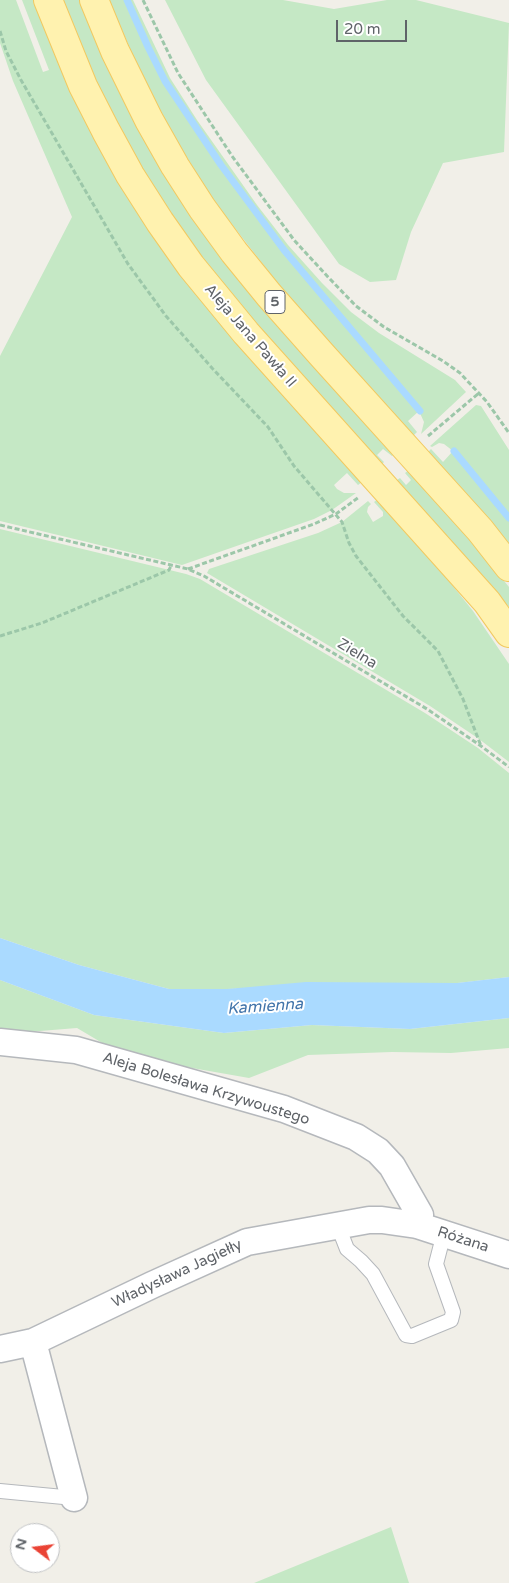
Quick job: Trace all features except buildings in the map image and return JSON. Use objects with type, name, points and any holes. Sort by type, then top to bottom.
[{"type":"main road","name":"Aleja Jana Pawła II","points":[[48,0],[83,86],[106,131],[145,199],[191,266],[246,333],[487,602],[509,633]]},
{"type":"main road","name":"5","points":[[94,0],[115,51],[148,120],[202,208],[269,295],[480,530],[509,567]]},
{"type":"street","name":"Aleja Bolesława Krzywoustego","points":[[0,1042],[76,1050],[284,1109],[356,1137],[378,1151],[392,1166],[420,1215],[417,1225]]},
{"type":"street","name":"Władysława Jagiełły","points":[[0,1349],[33,1342],[247,1242],[368,1220],[417,1225]]},
{"type":"street","name":"Różana","points":[[417,1225],[509,1254]]},
{"type":"street","points":[[33,1342],[74,1498]]},
{"type":"lane","points":[[338,1226],[347,1249],[361,1260],[372,1274],[406,1335],[412,1336],[451,1320],[453,1312],[436,1264],[444,1233]]},
{"type":"lane","points":[[0,1491],[74,1498]]},
{"type":"path","points":[[143,0],[178,73],[238,163],[294,240],[356,306],[384,327],[460,373],[479,393],[509,433]]},
{"type":"path","points":[[0,31],[6,51],[21,80],[78,175],[100,218],[128,264],[150,296],[212,368],[268,427],[294,466],[342,522],[356,556],[403,616],[438,651],[463,699],[481,746]]},
{"type":"path","points":[[424,440],[479,393]]},
{"type":"path","name":"Zielna","points":[[188,569],[314,524],[336,514],[367,492]]},
{"type":"path","name":"Zielna","points":[[0,525],[188,569],[204,576],[427,709],[481,746],[509,768]]},
{"type":"path","points":[[0,636],[42,623],[169,570],[171,566]]},
{"type":"green space","points":[[0,0],[16,0],[43,72],[49,70],[22,0],[34,0],[71,90],[362,482],[358,485],[347,473],[334,485],[344,493],[356,493],[332,510],[314,519],[182,565],[0,521],[0,356],[72,217],[13,81],[0,43]]},
{"type":"green space","points":[[62,0],[80,0],[119,91],[137,127],[394,454],[392,456],[383,449],[377,455],[384,462],[382,464],[310,387],[254,323],[201,258],[169,214],[142,170],[95,82]]},
{"type":"green space","points":[[109,0],[133,0],[170,78],[197,120],[257,205],[288,245],[322,283],[351,312],[379,333],[455,380],[466,392],[421,434],[424,422],[419,411],[408,421],[417,432],[413,436],[279,285],[213,200],[161,115]]},
{"type":"green space","points":[[165,0],[283,0],[334,9],[387,0],[416,0],[509,23],[504,152],[443,163],[411,232],[396,280],[370,282],[339,264],[206,80]]},
{"type":"green space","points":[[476,405],[481,406],[509,450],[509,545],[428,452],[431,449],[443,462],[453,451],[444,444],[439,443],[432,447],[430,446]]},
{"type":"green space","points":[[409,470],[509,587],[509,607],[397,480],[400,478],[406,485],[411,480],[405,473]]},
{"type":"green space","points":[[378,499],[432,560],[473,611],[509,664],[509,762],[430,706],[207,573],[209,569],[318,533],[342,522],[368,501],[371,504],[367,512],[373,522],[383,516],[383,512],[374,502]]},
{"type":"green space","points":[[0,529],[200,579],[425,713],[478,748],[509,773],[509,977],[458,983],[169,989],[79,965],[0,938]]},
{"type":"green space","points":[[0,980],[94,1015],[224,1033],[312,1025],[410,1029],[509,1018],[509,1048],[451,1053],[392,1052],[308,1055],[249,1078],[175,1065],[104,1044],[77,1028],[3,1034],[0,1028]]},
{"type":"green space","points":[[391,1527],[409,1583],[254,1583]]},
{"type":"water","name":"Kamienna","points":[[0,938],[79,965],[169,989],[227,989],[306,982],[457,983],[509,977],[509,1018],[410,1029],[312,1025],[224,1033],[94,1015],[0,980]]},
{"type":"waterway","points":[[127,0],[165,81],[221,165],[284,250],[420,411]]},
{"type":"waterway","points":[[454,451],[509,518]]}]
